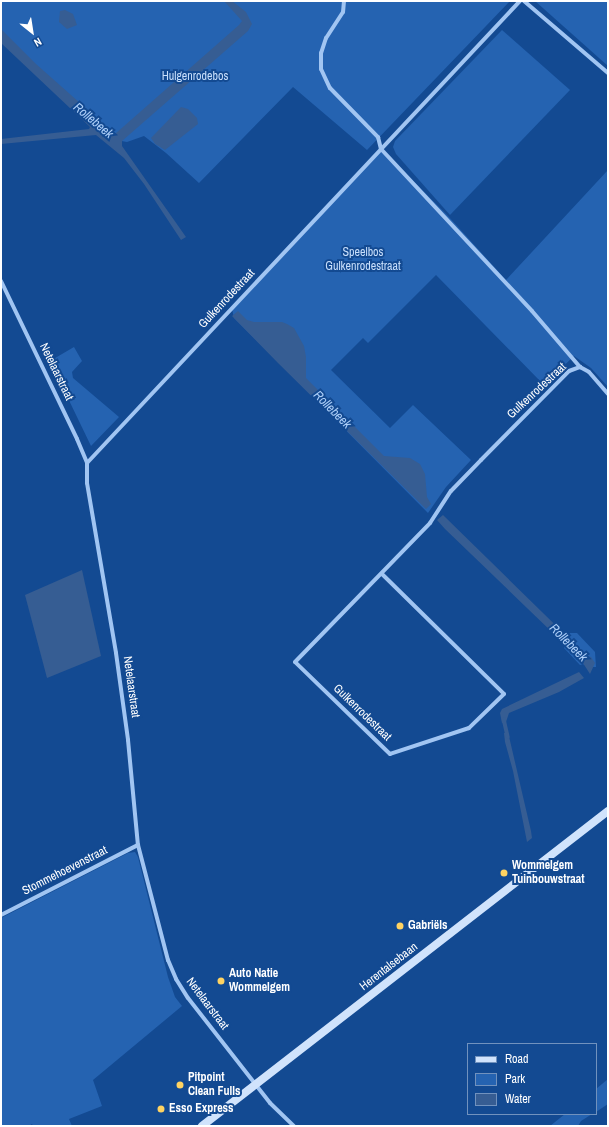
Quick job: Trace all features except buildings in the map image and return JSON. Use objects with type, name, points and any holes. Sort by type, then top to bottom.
[{"type":"main road","name":"Herentalsebaan","points":[[202,1126],[608,811]]},
{"type":"street","name":"Gulkenrodestraat","points":[[344,1],[343,12],[326,38],[321,53],[321,69],[330,88],[378,137],[382,149],[532,312],[580,368],[589,372],[608,394]]},
{"type":"street","points":[[382,149],[520,1]]},
{"type":"street","points":[[524,1],[608,74]]},
{"type":"street","name":"Gulkenrodestraat","points":[[87,463],[382,149]]},
{"type":"street","name":"Netelaarstraat","points":[[1,281],[74,432],[87,463],[86,483],[116,653],[128,740],[138,845],[168,960],[176,979],[188,998],[257,1084],[270,1103],[294,1126]]},
{"type":"street","name":"Gulkenrodestraat","points":[[382,574],[504,694],[469,728],[390,754],[295,662],[430,523],[451,491],[481,460],[569,371],[580,368]]},
{"type":"street","name":"Stommehoevenstraat","points":[[1,914],[138,845]]},
{"type":"green space","name":"Hulgenrodebos","points":[[1,1],[510,1],[367,150],[293,87],[199,183],[166,153],[144,136],[127,142],[116,140],[1,37]]},
{"type":"green space","points":[[535,1],[608,1],[608,66]]},
{"type":"green space","points":[[502,30],[570,90],[450,215],[396,154],[393,147],[395,141]]},
{"type":"green space","name":"Speelbos Gulkenrodestraat","points":[[381,149],[448,216],[506,280],[608,170],[608,387],[591,368],[574,356],[548,381],[541,382],[436,275],[368,343],[363,338],[331,370],[390,428],[413,405],[471,460],[446,487],[428,513],[234,318],[232,309]]},
{"type":"green space","points":[[74,347],[82,361],[72,372],[73,378],[119,417],[91,446],[50,361]]},
{"type":"green space","points":[[570,633],[577,633],[595,652],[596,667],[588,667],[586,664],[580,665],[564,648],[565,636]]},
{"type":"green space","points":[[135,852],[138,857],[168,977],[175,997],[182,1006],[93,1080],[102,1106],[69,1119],[72,1126],[33,1126],[32,1124],[29,1126],[1,1126],[1,918],[128,853]]},
{"type":"green space","points":[[608,1079],[608,1104],[597,1111],[597,1088]]},
{"type":"green space","points":[[564,1115],[590,1115],[581,1121],[578,1126],[550,1126]]},
{"type":"water","points":[[224,1],[232,1],[246,12],[252,24],[248,31],[122,141],[122,146],[186,237],[181,240],[144,184],[124,158],[96,135],[1,144],[1,139],[89,129],[90,127],[1,43],[1,29],[36,64],[115,134],[239,25],[242,21]]},
{"type":"water","points":[[65,10],[73,14],[77,25],[67,29],[59,22],[60,11]]},
{"type":"water","points":[[181,107],[188,109],[197,118],[198,124],[165,150],[155,144],[151,138]]},
{"type":"water","points":[[238,311],[247,320],[254,322],[282,322],[294,328],[304,346],[306,357],[306,378],[384,456],[410,458],[420,464],[425,474],[427,497],[431,504],[426,509],[232,316]]},
{"type":"water","points":[[443,515],[587,656],[591,657],[595,663],[590,674],[581,660],[445,529],[437,520]]},
{"type":"water","points":[[82,570],[101,656],[47,678],[25,595]]},
{"type":"water","points":[[579,672],[584,678],[559,692],[509,713],[506,722],[502,723],[500,713],[502,709]]},
{"type":"water","points":[[508,732],[531,831],[532,838],[527,842],[513,771],[505,742],[504,733]]},
{"type":"waterway","name":"Rollebeek","points":[[504,719],[508,737]]},
{"type":"place","name":"Wommelgem Tuinbouwstraat","points":[[504,873]]},
{"type":"place","name":"Gabriëls","points":[[400,926]]},
{"type":"place","name":"Auto Natie Wommelgem","points":[[221,981]]},
{"type":"place","name":"Pitpoint Clean Fulls","points":[[180,1085]]},
{"type":"place","name":"Esso Express","points":[[161,1109]]}]
